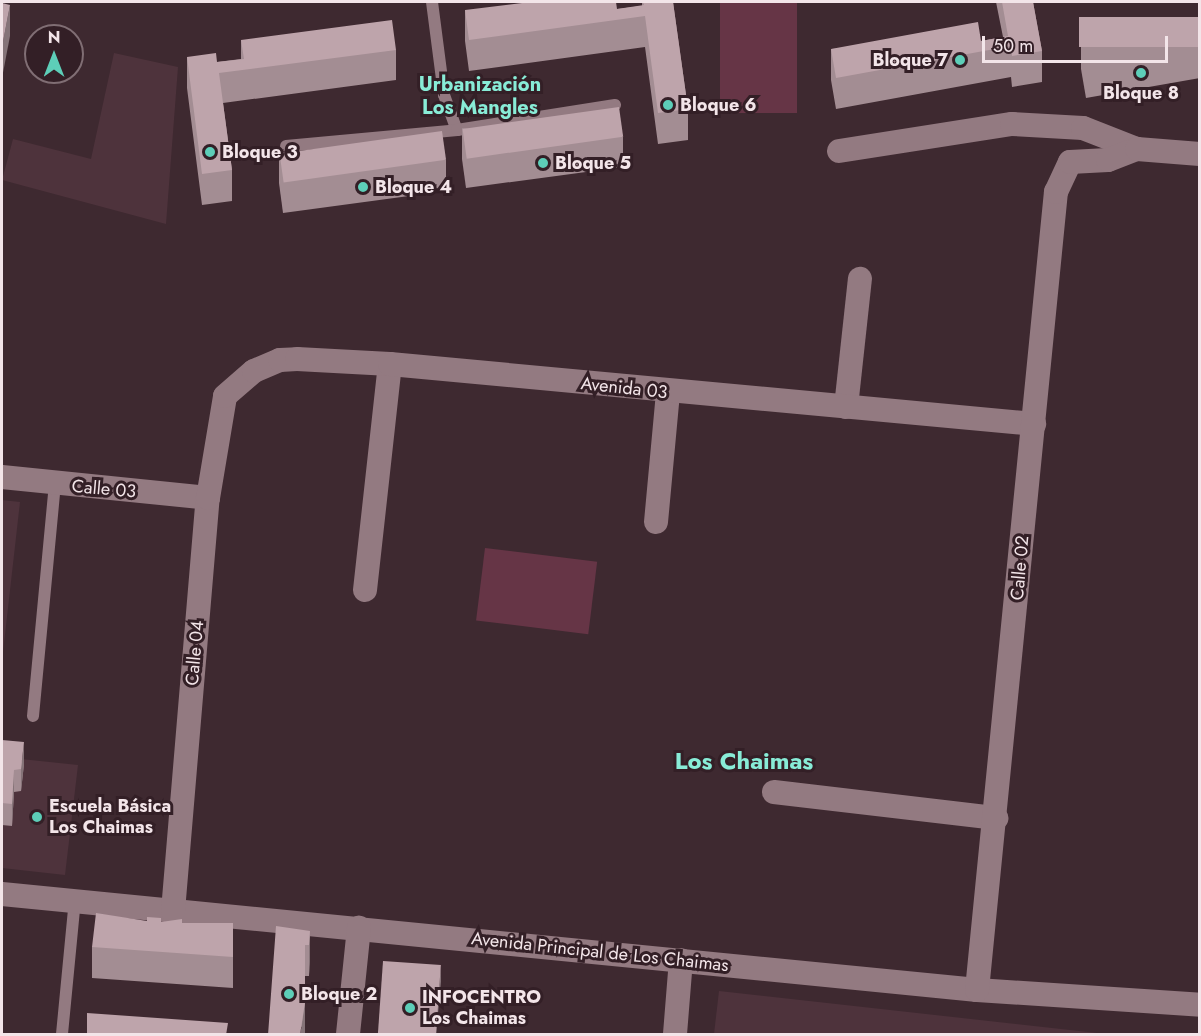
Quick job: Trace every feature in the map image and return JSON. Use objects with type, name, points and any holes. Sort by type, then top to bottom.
[{"type":"street","points":[[840,151],[1012,124],[1083,128],[1137,149],[1200,154]]},
{"type":"street","name":"Calle 02","points":[[977,990],[996,818],[1056,192],[1070,162],[1108,160],[1137,149]]},
{"type":"street","points":[[846,407],[860,279]]},
{"type":"street","name":"Avenida 03","points":[[225,396],[254,371],[280,360],[390,364],[668,393],[1034,424]]},
{"type":"street","points":[[365,590],[390,364]]},
{"type":"street","points":[[656,522],[668,393]]},
{"type":"street","name":"Calle 04","points":[[173,911],[208,498],[225,396]]},
{"type":"street","name":"Calle 03","points":[[2,477],[208,498]]},
{"type":"street","points":[[774,792],[996,818]]},
{"type":"street","name":"Avenida Principal de Los Chaimas","points":[[2,894],[977,990],[1200,1005]]},
{"type":"street","points":[[348,1035],[359,928]]},
{"type":"street","points":[[675,1035],[681,960]]},
{"type":"lane","points":[[432,2],[444,95],[457,130]]},
{"type":"lane","points":[[286,146],[457,130],[615,105]]},
{"type":"lane","points":[[33,716],[55,484]]},
{"type":"lane","points":[[62,1035],[75,900]]},
{"type":"shaded area","points":[[720,2],[797,2],[797,113],[720,113]]},
{"type":"shaded area","points":[[114,53],[178,67],[166,224],[2,180],[13,139],[91,159]]},
{"type":"shaded area","points":[[2,500],[20,502],[2,661]]},
{"type":"shaded area","points":[[485,548],[597,562],[588,634],[476,620]]},
{"type":"shaded area","name":"Escuela Básica Los Chaimas","points":[[2,757],[78,765],[65,875],[2,868]]},
{"type":"shaded area","points":[[719,991],[1106,1034],[714,1034]]},
{"type":"building","points":[[530,2],[616,2],[617,9],[644,5],[643,2],[673,2],[688,109],[658,113],[645,16],[469,40],[465,10]]},
{"type":"building","points":[[1002,2],[1033,2],[1042,51],[1012,56],[1011,46],[836,78],[831,49],[978,22],[981,41],[1008,36]]},
{"type":"building","points":[[2,3],[10,5],[2,47]]},
{"type":"building","points":[[1079,17],[1200,17],[1200,47],[1079,47]]},
{"type":"building","points":[[392,20],[396,50],[219,73],[232,170],[202,174],[187,57],[216,53],[217,62],[244,59],[241,40]]},
{"type":"building","points":[[619,107],[623,137],[467,159],[463,129]]},
{"type":"building","points":[[442,131],[446,160],[284,183],[280,154]]},
{"type":"building","points":[[2,740],[24,742],[21,769],[14,770],[12,804],[2,803]]},
{"type":"building","points":[[96,913],[147,921],[147,917],[161,918],[161,922],[182,919],[182,923],[233,923],[233,957],[92,947]]},
{"type":"building","name":"Bloque 2","points":[[276,926],[310,931],[309,945],[305,945],[305,995],[302,995],[301,1002],[305,1002],[300,1035],[268,1035]]},
{"type":"building","name":"INFOCENTRO Los Chaimas","points":[[383,961],[441,965],[436,1034],[378,1034]]},
{"type":"building","points":[[87,1013],[228,1023],[226,1035],[87,1035]]},
{"type":"place","name":"Bloque 7","points":[[960,60]]},
{"type":"place","name":"Bloque 8","points":[[1141,73]]},
{"type":"place","name":"Bloque 6","points":[[668,105]]},
{"type":"place","name":"Bloque 3","points":[[210,152]]},
{"type":"place","name":"Bloque 5","points":[[543,163]]},
{"type":"place","name":"Bloque 4","points":[[363,187]]},
{"type":"place","name":"Escuela Básica Los Chaimas","points":[[37,817]]},
{"type":"place","name":"Bloque 2","points":[[289,994]]},
{"type":"place","name":"INFOCENTRO Los Chaimas","points":[[410,1008]]},
{"type":"district","name":"Urbanización Los Mangles","points":[[480,96]]},
{"type":"district","name":"Los Chaimas","points":[[744,761]]}]
